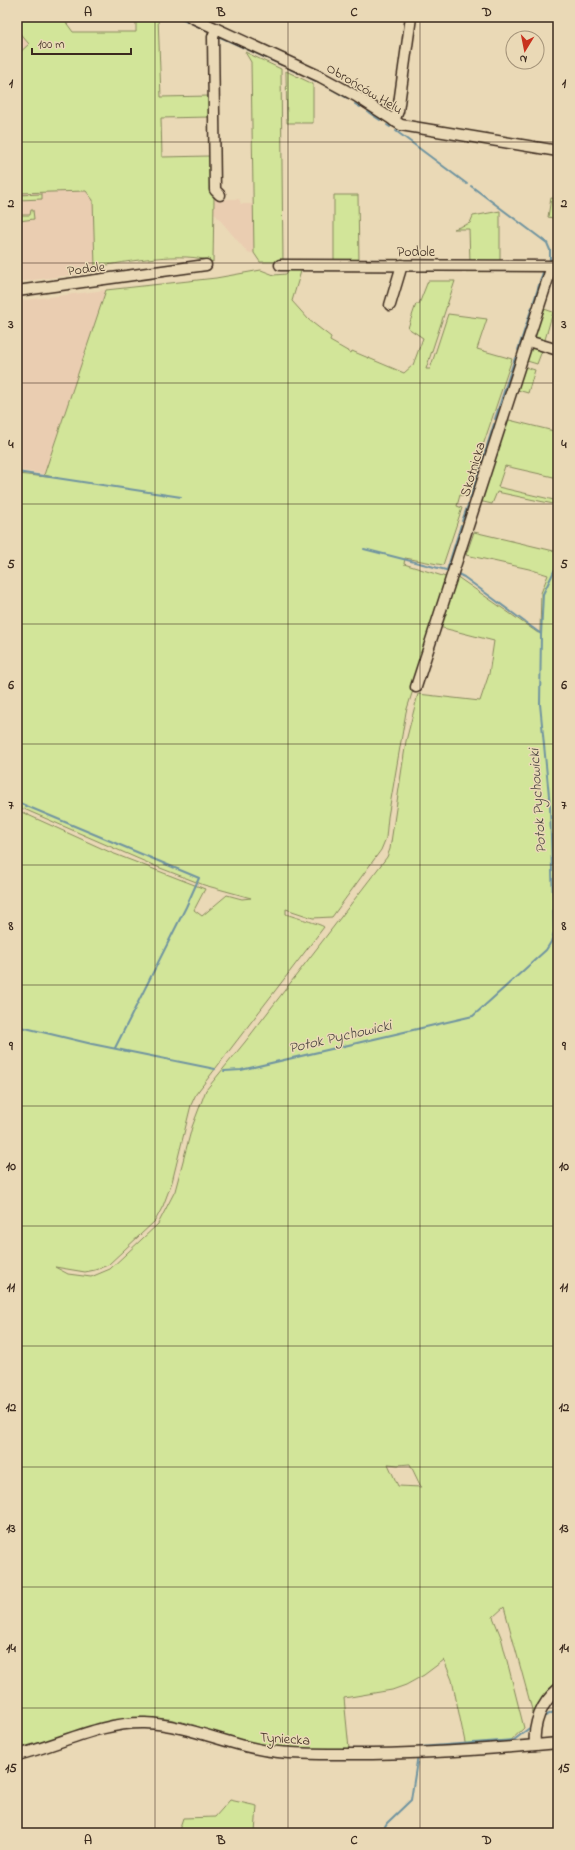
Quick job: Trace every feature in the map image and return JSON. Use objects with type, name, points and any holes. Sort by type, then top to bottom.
[{"type":"street","name":"Obrońców Helu","points":[[191,17],[321,77],[356,96],[405,127],[558,151]]},
{"type":"street","points":[[394,121],[398,111],[411,17]]},
{"type":"street","points":[[216,29],[213,37],[215,190],[220,195]]},
{"type":"street","name":"Podole","points":[[17,291],[206,265]]},
{"type":"street","name":"Podole","points":[[280,265],[555,265]]},
{"type":"street","points":[[390,305],[402,265]]},
{"type":"street","name":"Skotnicka","points":[[416,687],[528,341],[555,265]]},
{"type":"street","points":[[528,341],[558,350]]},
{"type":"street","points":[[535,1745],[537,1719],[550,1696],[558,1689]]},
{"type":"street","name":"Tyniecka","points":[[17,1755],[113,1725],[145,1723],[183,1730],[255,1750],[292,1754],[394,1755],[558,1743]]},
{"type":"shaded area","points":[[17,30],[29,44],[17,55]]},
{"type":"shaded area","points":[[86,190],[93,200],[95,272],[17,282],[17,193]]},
{"type":"shaded area","points":[[214,199],[239,199],[241,204],[254,204],[254,253],[248,253],[214,213]]},
{"type":"shaded area","points":[[106,290],[44,474],[17,470],[17,301]]},
{"type":"green space","points":[[17,17],[62,17],[73,32],[136,32],[136,17],[158,17],[161,97],[210,96],[210,117],[161,118],[162,157],[210,156],[214,199],[213,262],[187,257],[171,257],[139,260],[95,267],[93,200],[86,191],[17,193],[17,55],[29,44],[17,30]]},
{"type":"green space","points":[[245,52],[281,69],[283,262],[260,262],[254,253],[251,62]]},
{"type":"green space","points":[[286,71],[313,84],[313,123],[287,123]]},
{"type":"green space","points":[[42,194],[42,199],[19,200],[19,205],[17,205],[17,195]]},
{"type":"green space","points":[[334,195],[358,195],[359,262],[334,262]]},
{"type":"green space","points":[[551,198],[558,199],[558,219],[548,217]]},
{"type":"green space","points":[[18,210],[19,215],[30,215],[31,210],[33,210],[34,219],[19,221]]},
{"type":"green space","points":[[500,211],[500,262],[470,262],[469,229],[454,229],[470,223],[473,216]]},
{"type":"green space","points":[[302,268],[292,301],[309,320],[331,337],[330,341],[351,353],[352,351],[404,373],[413,365],[423,338],[408,328],[416,304],[419,304],[428,281],[455,281],[426,369],[430,369],[448,314],[487,319],[477,349],[512,359],[466,496],[460,495],[457,506],[462,508],[443,565],[405,558],[404,564],[449,578],[406,712],[388,817],[386,838],[381,850],[332,917],[313,918],[286,909],[286,914],[324,927],[196,1094],[191,1105],[172,1182],[163,1206],[155,1221],[108,1265],[85,1272],[55,1267],[68,1274],[91,1277],[110,1269],[158,1224],[175,1191],[192,1127],[206,1090],[245,1042],[387,857],[390,849],[406,741],[418,694],[480,701],[489,674],[494,641],[439,627],[456,576],[538,633],[540,632],[541,593],[548,575],[529,569],[466,555],[474,532],[558,552],[558,865],[556,865],[558,913],[558,1685],[534,1717],[504,1607],[493,1617],[501,1637],[524,1728],[507,1744],[466,1747],[452,1680],[444,1660],[424,1675],[406,1685],[392,1690],[344,1698],[349,1749],[269,1749],[216,1734],[194,1725],[169,1719],[141,1719],[17,1751],[17,810],[112,853],[205,889],[194,910],[202,916],[227,895],[242,899],[251,898],[204,885],[155,866],[17,806],[17,474],[58,478],[44,475],[106,290],[216,278],[261,270],[274,275],[286,274],[289,270]],"holes":[[[388,1464],[410,1464],[421,1487],[398,1486]]]},
{"type":"green space","points":[[544,309],[553,312],[544,343],[534,339],[533,336]]},
{"type":"green space","points":[[531,347],[543,348],[537,364],[527,361]]},
{"type":"green space","points":[[525,367],[535,370],[528,393],[514,389],[521,369]]},
{"type":"green space","points":[[505,419],[558,432],[558,478],[505,466],[498,487],[554,500],[558,490],[558,505],[497,492],[492,504],[479,501]]},
{"type":"green space","points":[[230,1800],[257,1806],[255,1833],[193,1833],[179,1830],[183,1818],[215,1817]]},
{"type":"waterway","points":[[179,17],[206,30]]},
{"type":"waterway","points":[[218,36],[282,65]]},
{"type":"waterway","points":[[290,69],[299,73]]},
{"type":"waterway","points":[[306,76],[316,81]]},
{"type":"waterway","points":[[321,83],[347,98]]},
{"type":"waterway","points":[[355,104],[360,107]]},
{"type":"waterway","points":[[368,112],[380,120]]},
{"type":"waterway","points":[[396,131],[467,184]]},
{"type":"waterway","points":[[471,186],[547,243],[550,250],[550,260]]},
{"type":"waterway","points":[[534,301],[544,269]]},
{"type":"waterway","points":[[518,350],[532,307]]},
{"type":"waterway","points":[[495,419],[515,358]]},
{"type":"waterway","points":[[470,499],[494,424]]},
{"type":"waterway","points":[[17,472],[181,497]]},
{"type":"waterway","points":[[462,521],[468,505]]},
{"type":"waterway","points":[[447,570],[461,525]]},
{"type":"waterway","points":[[364,549],[450,571]]},
{"type":"waterway","name":"Potok Pychowicki","points":[[224,1071],[241,1070],[473,1016],[546,950],[551,942],[554,932],[550,806],[540,704],[541,635],[543,594],[558,563]]},
{"type":"waterway","points":[[458,574],[541,634]]},
{"type":"waterway","points":[[17,802],[199,878],[115,1048]]},
{"type":"waterway","name":"Potok Pychowicki","points":[[17,1026],[92,1044],[215,1069]]},
{"type":"waterway","points":[[543,1717],[558,1710]]},
{"type":"waterway","points":[[419,1749],[419,1747],[514,1740],[532,1726]]},
{"type":"waterway","points":[[381,1833],[387,1823],[411,1800],[418,1755]]}]
